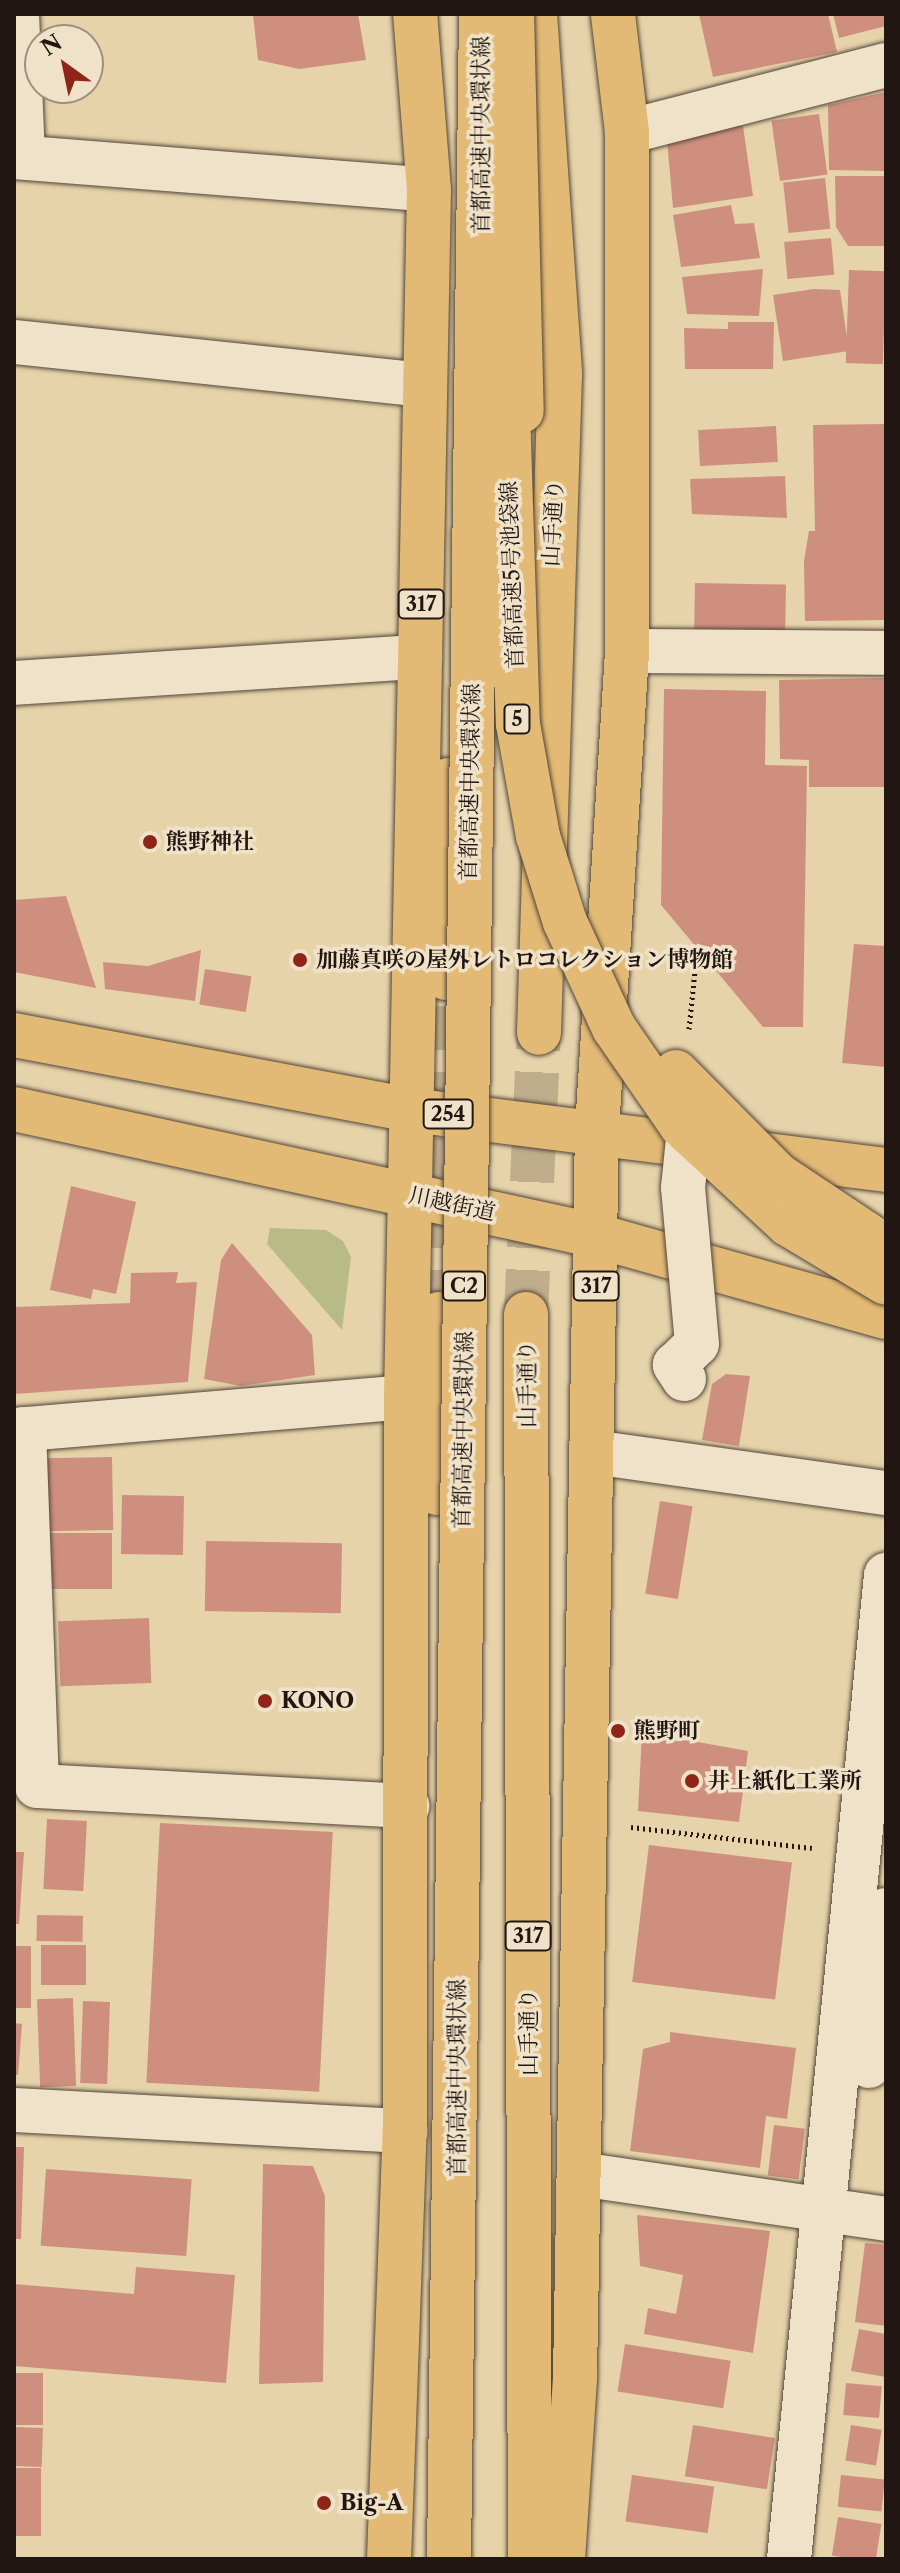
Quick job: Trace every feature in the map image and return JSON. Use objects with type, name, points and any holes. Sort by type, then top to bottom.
[{"type":"main road","name":"317","points":[[389,2559],[405,2131],[406,1397],[429,190],[415,14]]},
{"type":"main road","name":"317","points":[[444,14],[454,182],[446,978]]},
{"type":"main road","name":"首都高速中央環状線","points":[[449,2559],[481,14]]},
{"type":"main road","name":"首都高速中央環状線","points":[[462,2559],[472,2207],[497,14]]},
{"type":"main road","name":"首都高速5号池袋線","points":[[497,14],[513,654],[527,784],[550,879],[614,1028],[681,1125],[788,1224],[886,1283]]},
{"type":"main road","name":"首都高速5号池袋線","points":[[512,14],[529,653],[558,835],[610,971],[677,1074],[778,1175],[886,1247]]},
{"type":"main road","name":"山手通り","points":[[535,14],[560,375],[539,1033]]},
{"type":"main road","name":"317","points":[[563,2559],[579,2174],[597,1129],[627,651],[627,132],[613,14]]},
{"type":"main road","name":"254","points":[[14,1035],[411,1110],[597,1129],[880,1171]]},
{"type":"main road","name":"川越街道","points":[[14,1109],[597,1236],[886,1317]]},
{"type":"main road","points":[[429,2559],[439,1314]]},
{"type":"main road","name":"山手通り","points":[[526,1314],[530,2559]]},
{"type":"street","points":[[17,14],[18,157],[429,190]]},
{"type":"street","points":[[627,132],[886,65]]},
{"type":"street","points":[[14,342],[425,385]]},
{"type":"street","points":[[627,651],[886,653]]},
{"type":"street","points":[[14,683],[420,657]]},
{"type":"street","points":[[684,1379],[675,1365],[697,1344],[683,1188],[695,1073]]},
{"type":"street","points":[[406,1397],[19,1430],[26,1786],[407,1806]]},
{"type":"street","points":[[593,1452],[886,1493]]},
{"type":"street","points":[[855,2215],[857,1853],[886,1575]]},
{"type":"street","points":[[789,2559],[855,2215],[886,1910]]},
{"type":"street","points":[[14,2110],[405,2131]]},
{"type":"street","points":[[579,2174],[855,2215]]},
{"type":"path","points":[[622,1826],[857,1853]]},
{"type":"green space","points":[[270,1228],[326,1230],[343,1241],[351,1257],[342,1330],[267,1244]]},
{"type":"building","points":[[253,14],[358,14],[366,60],[299,69],[258,60]]},
{"type":"building","points":[[699,14],[828,14],[837,52],[713,77]]},
{"type":"building","points":[[833,14],[886,14],[886,26],[839,38]]},
{"type":"building","points":[[886,92],[886,171],[829,170],[828,105]]},
{"type":"building","points":[[819,114],[827,174],[780,181],[771,121]]},
{"type":"building","points":[[716,126],[743,126],[753,196],[673,208],[667,140]]},
{"type":"building","points":[[835,176],[886,176],[886,246],[848,246],[836,227]]},
{"type":"building","points":[[825,178],[830,229],[789,233],[783,182]]},
{"type":"building","points":[[731,205],[735,224],[754,223],[760,258],[681,267],[673,215]]},
{"type":"building","points":[[831,238],[834,275],[787,279],[784,242]]},
{"type":"building","points":[[763,269],[759,316],[687,314],[682,277]]},
{"type":"building","points":[[849,270],[886,271],[883,364],[846,363]]},
{"type":"building","points":[[814,289],[840,290],[849,351],[783,361],[773,295]]},
{"type":"building","points":[[728,322],[774,322],[773,369],[685,369],[684,328],[728,329]]},
{"type":"building","points":[[886,424],[886,620],[805,621],[804,561],[809,531],[815,531],[813,425]]},
{"type":"building","points":[[776,426],[778,462],[700,466],[698,430]]},
{"type":"building","points":[[785,476],[787,518],[692,514],[690,479]]},
{"type":"building","points":[[695,583],[786,585],[785,637],[694,635]]},
{"type":"building","points":[[886,678],[886,787],[809,787],[809,760],[780,759],[779,680]]},
{"type":"building","points":[[664,689],[766,691],[765,765],[807,766],[803,1027],[763,1027],[661,905]]},
{"type":"building","points":[[66,896],[96,988],[14,972],[14,900]]},
{"type":"building","points":[[854,944],[886,946],[886,1067],[842,1063]]},
{"type":"building","points":[[201,950],[195,1001],[105,989],[103,962],[148,966]]},
{"type":"building","points":[[205,969],[251,976],[246,1012],[199,1005]]},
{"type":"building","points":[[71,1186],[136,1202],[116,1294],[93,1289],[91,1299],[50,1290]]},
{"type":"building","points":[[232,1243],[312,1335],[315,1375],[241,1386],[204,1379],[221,1260]]},
{"type":"building","points":[[178,1272],[176,1283],[197,1282],[188,1382],[14,1394],[14,1307],[130,1303],[131,1273]]},
{"type":"building","points":[[726,1374],[750,1376],[739,1446],[702,1440],[712,1384]]},
{"type":"building","points":[[112,1457],[113,1530],[46,1531],[45,1458]]},
{"type":"building","points":[[122,1495],[184,1496],[183,1555],[121,1554]]},
{"type":"building","points":[[660,1501],[693,1506],[678,1599],[645,1594]]},
{"type":"building","points":[[49,1533],[112,1533],[112,1589],[49,1589]]},
{"type":"building","points":[[206,1541],[342,1543],[341,1613],[205,1611]]},
{"type":"building","points":[[149,1618],[151,1683],[60,1686],[58,1621]]},
{"type":"building","name":"井上紙化工業所","points":[[642,1732],[748,1751],[739,1822],[638,1811]]},
{"type":"building","points":[[47,1819],[87,1821],[83,1891],[43,1889]]},
{"type":"building","points":[[160,1823],[333,1832],[319,2092],[146,2083]]},
{"type":"building","points":[[649,1845],[792,1863],[775,2000],[632,1982]]},
{"type":"building","points":[[14,1852],[24,1852],[19,1924],[14,1924]]},
{"type":"building","points":[[37,1915],[83,1916],[83,1942],[37,1941]]},
{"type":"building","points":[[41,1945],[86,1945],[86,1985],[41,1985]]},
{"type":"building","points":[[14,1946],[31,1946],[31,2008],[14,2008]]},
{"type":"building","points":[[73,1998],[76,2086],[40,2087],[37,1999]]},
{"type":"building","points":[[83,2001],[110,2002],[107,2084],[80,2083]]},
{"type":"building","points":[[14,2023],[22,2024],[18,2075],[14,2075]]},
{"type":"building","points":[[670,2032],[796,2048],[787,2119],[766,2116],[760,2168],[630,2151],[643,2049],[670,2042]]},
{"type":"building","points":[[774,2125],[805,2129],[799,2179],[768,2176]]},
{"type":"building","points":[[14,2147],[24,2147],[21,2239],[14,2239]]},
{"type":"building","points":[[263,2164],[313,2166],[325,2196],[323,2382],[259,2384]]},
{"type":"building","points":[[46,2169],[192,2179],[186,2256],[41,2246]]},
{"type":"building","points":[[637,2215],[770,2231],[753,2353],[644,2334],[648,2308],[676,2314],[683,2275],[640,2266]]},
{"type":"building","points":[[865,2243],[886,2245],[886,2326],[855,2322]]},
{"type":"building","points":[[136,2267],[235,2275],[226,2383],[14,2366],[14,2284],[134,2294]]},
{"type":"building","points":[[859,2329],[886,2334],[886,2377],[851,2371]]},
{"type":"building","points":[[625,2344],[731,2361],[723,2408],[617,2391]]},
{"type":"building","points":[[14,2373],[43,2373],[43,2425],[14,2425]]},
{"type":"building","points":[[846,2383],[882,2386],[879,2418],[843,2415]]},
{"type":"building","points":[[693,2425],[775,2438],[767,2489],[685,2476]]},
{"type":"building","points":[[851,2425],[882,2430],[876,2465],[845,2461]]},
{"type":"building","points":[[14,2427],[43,2428],[42,2467],[14,2466]]},
{"type":"building","points":[[14,2468],[41,2468],[41,2536],[14,2536]]},
{"type":"building","points":[[632,2475],[714,2487],[708,2533],[625,2522]]},
{"type":"building","points":[[841,2475],[885,2480],[881,2511],[838,2507]]},
{"type":"building","points":[[838,2517],[881,2524],[876,2559],[832,2556]]},
{"type":"tunnel","points":[[439,1314],[446,978]]},
{"type":"tunnel","points":[[526,1314],[539,1033]]},
{"type":"place","name":"熊野神社","points":[[150,842]]},
{"type":"place","name":"加藤真咲の屋外レトロコレクション博物館","points":[[300,960]]},
{"type":"place","name":"KONO","points":[[265,1701]]},
{"type":"place","name":"熊野町","points":[[618,1731]]},
{"type":"place","name":"井上紙化工業所","points":[[692,1781]]},
{"type":"place","name":"Big-A","points":[[324,2503]]}]
